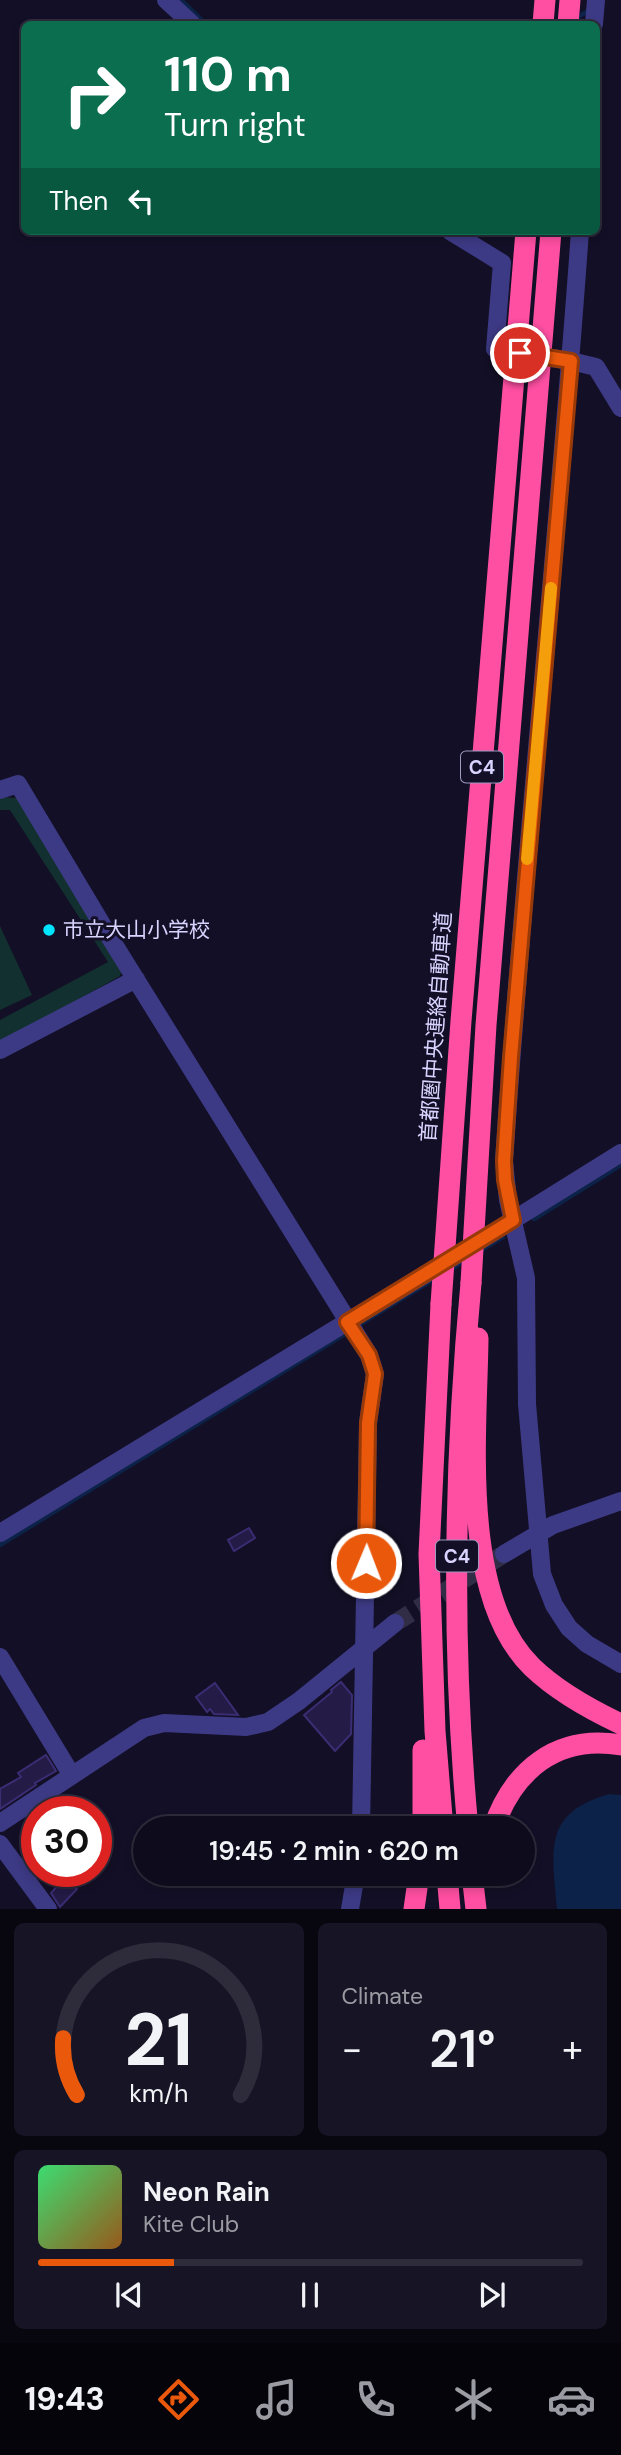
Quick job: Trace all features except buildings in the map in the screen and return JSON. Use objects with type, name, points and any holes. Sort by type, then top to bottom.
[{"type":"highway","points":[[542,21],[545,0]]},
{"type":"highway","points":[[568,21],[570,0]]},
{"type":"highway","name":"首都圏中央連絡自動車道","points":[[442,1816],[433,1678],[429,1553],[441,1304],[461,1021],[526,235]]},
{"type":"highway","name":"C4","points":[[467,1816],[457,1553],[462,1382],[475,1283],[482,1090],[551,235]]},
{"type":"highway","points":[[475,1283],[476,1488],[488,1591],[503,1627],[530,1665],[578,1702],[621,1724]]},
{"type":"highway","points":[[423,1816],[422,1718],[433,1678]]},
{"type":"highway","points":[[498,1816],[503,1803],[523,1774],[548,1756],[577,1745],[621,1745]]},
{"type":"highway","points":[[414,1909],[417,1886]]},
{"type":"highway","points":[[448,1886],[450,1909]]},
{"type":"highway","points":[[473,1886],[476,1909]]},
{"type":"highway","points":[[488,1886],[489,1909]]},
{"type":"street","points":[[166,0],[189,21]]},
{"type":"street","points":[[594,21],[596,0]]},
{"type":"street","points":[[456,235],[502,263],[495,349],[596,367],[621,408]]},
{"type":"street","points":[[580,235],[504,1161],[505,1180],[526,1278],[527,1404],[536,1534],[545,1586],[562,1618],[587,1644],[621,1664]]},
{"type":"street","points":[[0,790],[18,783],[369,1355],[375,1374],[368,1423],[360,1816]]},
{"type":"street","points":[[0,1050],[136,979]]},
{"type":"street","points":[[0,1533],[621,1153]]},
{"type":"street","points":[[504,1554],[553,1525],[620,1505]]},
{"type":"street","points":[[0,1822],[144,1728],[164,1723],[246,1727],[268,1722],[299,1701],[395,1623]]},
{"type":"street","points":[[0,1657],[71,1774]]},
{"type":"street","points":[[0,1844],[48,1909]]},
{"type":"street","points":[[350,1909],[354,1886]]},
{"type":"green space","points":[[0,797],[18,798],[122,969],[120,976],[0,1043],[0,1020],[108,962],[10,810],[0,810]]},
{"type":"green space","points":[[0,926],[32,995],[0,1010]]},
{"type":"water","points":[[609,1794],[621,1795],[621,1909],[557,1909],[554,1869],[556,1837],[572,1812],[587,1802]]},
{"type":"waterway","points":[[181,0],[203,21]]},
{"type":"waterway","points":[[575,19],[591,9]]},
{"type":"waterway","points":[[534,1219],[621,1165]]},
{"type":"waterway","points":[[480,1251],[503,1237]]},
{"type":"waterway","points":[[450,1270],[466,1260]]},
{"type":"waterway","points":[[357,1326],[436,1278]]},
{"type":"waterway","points":[[0,1545],[350,1331]]},
{"type":"tunnel","points":[[395,1623],[504,1554]]},
{"type":"slow traffic","points":[[527,859],[551,588]]},
{"type":"place","name":"市立大山小学校","points":[[49,930]]},
{"type":"route","points":[[366,1563],[368,1423],[375,1374],[369,1355],[347,1322],[513,1220],[504,1161],[511,1057],[571,361],[520,353]]}]
